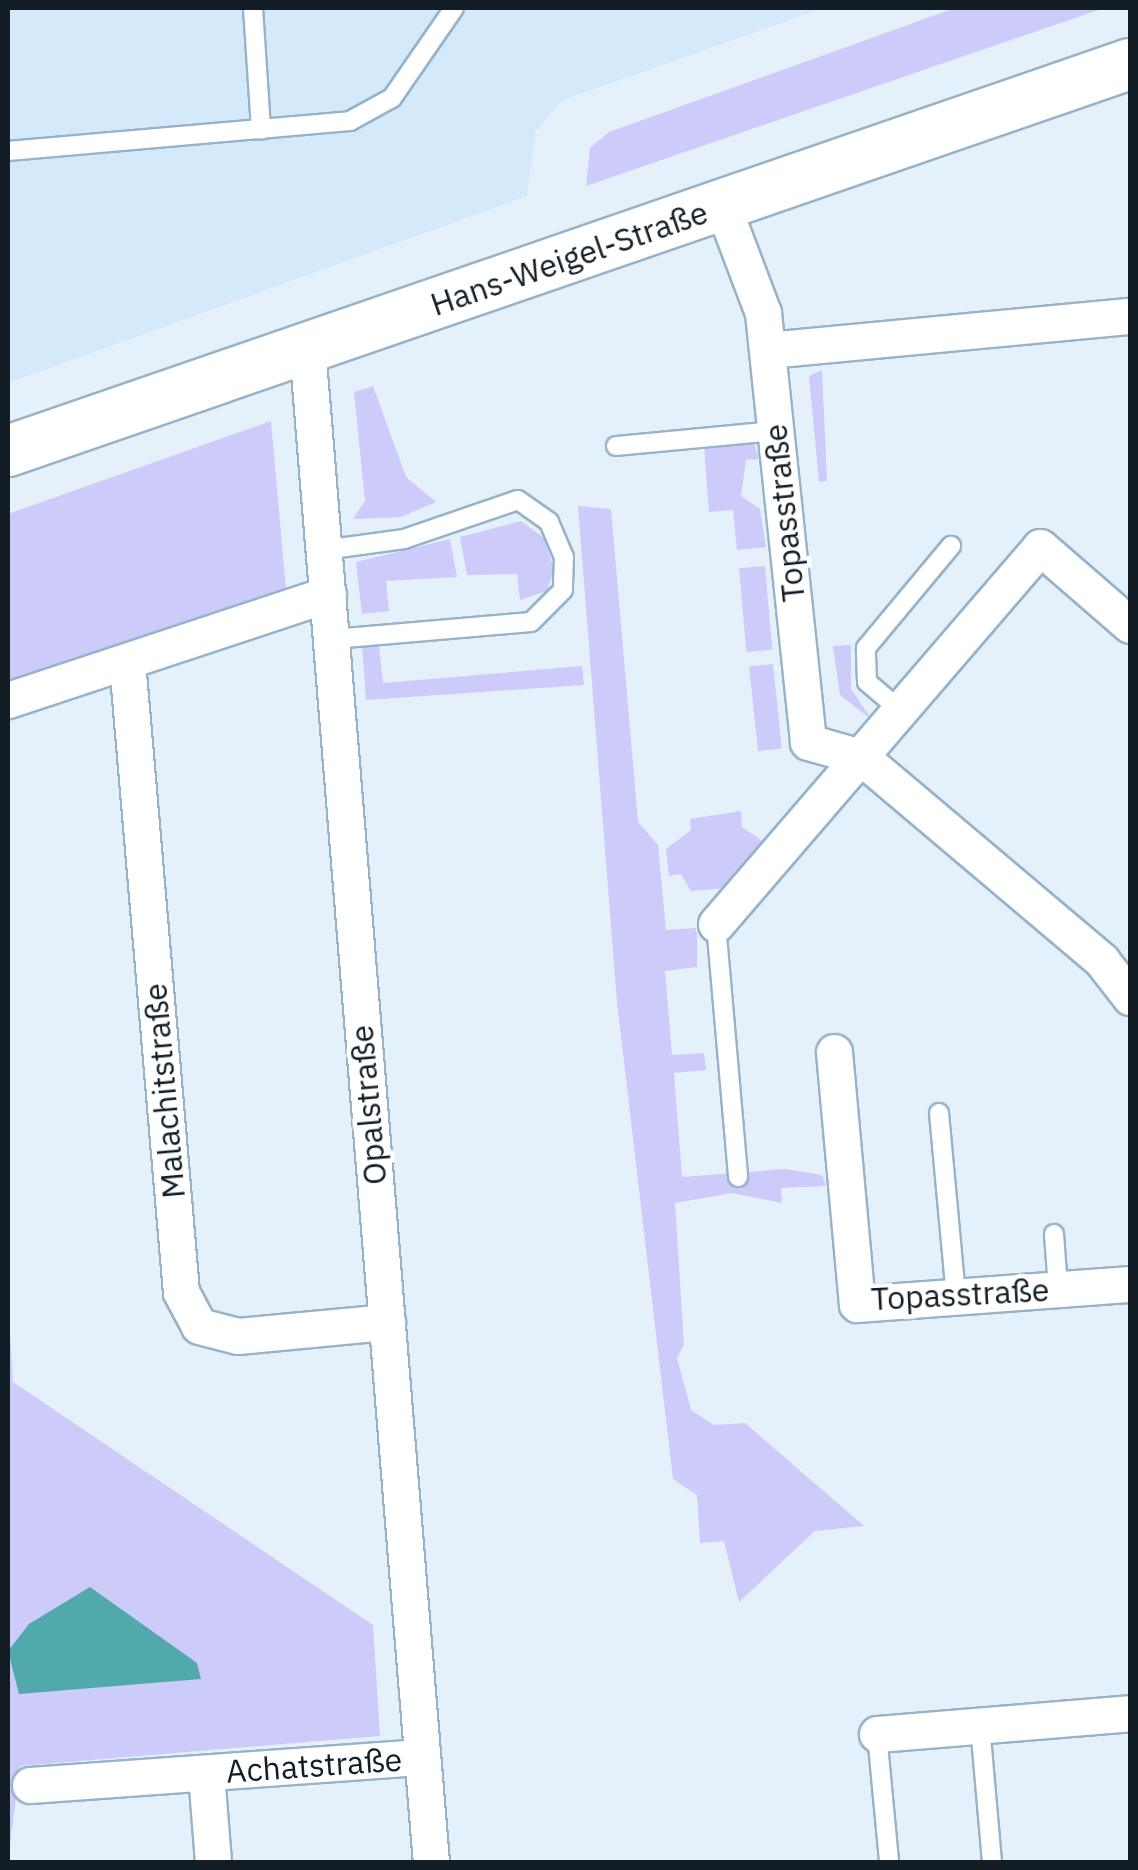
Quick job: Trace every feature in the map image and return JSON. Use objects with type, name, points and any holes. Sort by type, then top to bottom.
[{"type":"street","name":"Hans-Weigel-Straße","points":[[8,451],[1130,64]]},
{"type":"street","name":"Topasstraße","points":[[723,207],[768,350],[808,742],[861,757],[1102,961],[1130,997]]},
{"type":"street","points":[[768,350],[1130,316]]},
{"type":"street","name":"Opalstraße","points":[[306,348],[430,1862]]},
{"type":"street","points":[[716,924],[1040,548],[1130,625]]},
{"type":"street","points":[[8,700],[328,594]]},
{"type":"street","name":"Malachitstraße","points":[[127,662],[181,1292],[200,1326],[238,1336],[387,1322]]},
{"type":"street","name":"Topasstraße","points":[[834,1052],[857,1304],[1130,1284]]},
{"type":"street","points":[[878,1734],[1130,1713]]},
{"type":"street","name":"Achatstraße","points":[[30,1785],[422,1757]]},
{"type":"street","name":"Achatstraße","points":[[206,1773],[214,1862]]},
{"type":"lane","points":[[253,8],[261,130]]},
{"type":"lane","points":[[8,151],[350,121],[392,98],[454,8]]},
{"type":"lane","points":[[616,446],[776,431]]},
{"type":"lane","points":[[324,550],[404,540],[518,500],[549,522],[564,557],[563,590],[532,622],[331,639]]},
{"type":"lane","points":[[900,710],[867,682],[866,648],[952,546]]},
{"type":"lane","points":[[716,924],[738,1177]]},
{"type":"lane","points":[[939,1113],[956,1296]]},
{"type":"lane","points":[[1054,1234],[1058,1290]]},
{"type":"lane","points":[[980,1725],[992,1862]]},
{"type":"lane","points":[[878,1734],[889,1862]]},
{"type":"shaded area","points":[[8,8],[824,8],[563,100],[536,131],[527,196],[8,383]]},
{"type":"shaded area","points":[[955,8],[1104,8],[586,186],[590,148],[609,132]]},
{"type":"shaded area","points":[[822,370],[827,481],[819,482],[809,376]]},
{"type":"shaded area","points":[[373,386],[406,477],[436,502],[401,517],[353,519],[365,501],[354,392]]},
{"type":"shaded area","points":[[271,421],[286,590],[8,685],[8,514]]},
{"type":"shaded area","points":[[754,443],[759,459],[746,460],[741,496],[760,509],[766,547],[737,550],[733,510],[709,512],[704,445]]},
{"type":"shaded area","points":[[578,506],[611,509],[638,822],[658,845],[666,930],[696,928],[697,967],[665,971],[672,1055],[704,1053],[706,1070],[674,1073],[682,1177],[785,1169],[822,1175],[826,1186],[781,1188],[782,1203],[732,1193],[675,1203],[684,1345],[677,1358],[691,1410],[714,1425],[745,1423],[864,1526],[815,1531],[739,1602],[724,1541],[700,1543],[697,1495],[673,1479],[617,1002]]},
{"type":"shaded area","points":[[521,521],[544,538],[554,569],[547,591],[520,600],[517,574],[467,575],[460,537]]},
{"type":"shaded area","points":[[450,539],[457,577],[386,581],[389,611],[362,614],[356,562]]},
{"type":"shaded area","points":[[765,566],[772,650],[746,652],[739,568]]},
{"type":"shaded area","points":[[362,644],[379,646],[383,683],[582,666],[584,685],[366,700]]},
{"type":"shaded area","points":[[851,645],[851,689],[872,720],[840,695],[833,646]]},
{"type":"shaded area","points":[[773,664],[782,749],[758,751],[749,667]]},
{"type":"shaded area","points":[[741,811],[742,827],[764,842],[726,888],[691,891],[681,874],[669,876],[666,849],[691,830],[690,819]]},
{"type":"shaded area","points":[[8,1300],[13,1382],[373,1625],[380,1736],[20,1766],[8,1862]]},
{"type":"shaded area","points":[[90,1587],[197,1663],[201,1679],[19,1694],[8,1651],[29,1624]]}]
